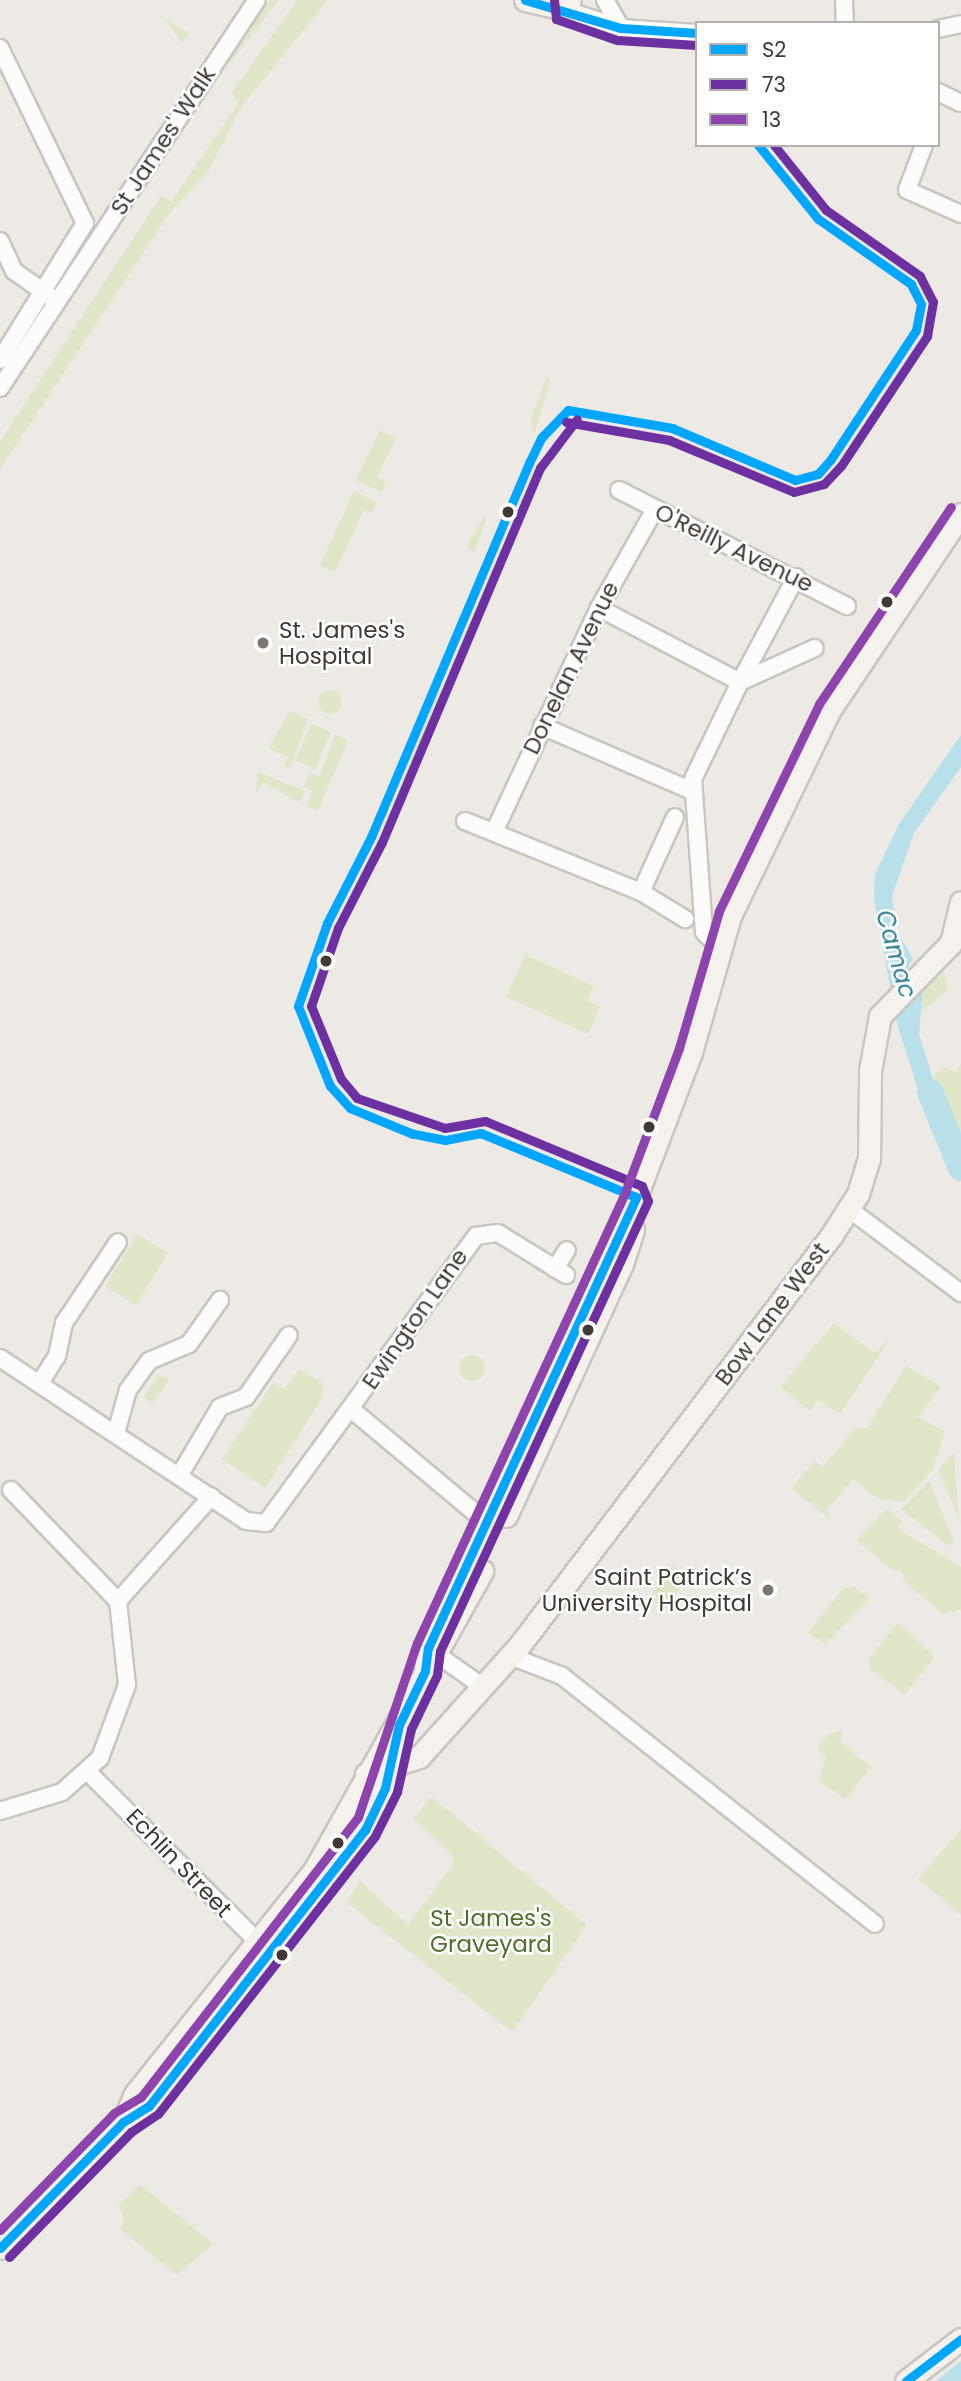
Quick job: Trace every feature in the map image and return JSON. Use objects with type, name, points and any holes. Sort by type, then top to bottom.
[{"type":"main road","points":[[525,0],[566,4]]},
{"type":"main road","points":[[0,2248],[123,2122],[135,2094],[358,1842],[391,1770],[399,1725],[622,1264],[633,1230],[628,1215],[691,1052],[718,946],[828,711],[961,514]]},
{"type":"main road","points":[[956,943],[961,902]]},
{"type":"main road","name":"Bow Lane West","points":[[366,1774],[391,1770],[419,1757],[510,1656],[849,1209],[869,1159],[873,1044],[888,1002],[915,974],[956,943]]},
{"type":"main road","points":[[264,1948],[315,1869],[382,1740],[399,1725]]},
{"type":"main road","points":[[906,2381],[961,2339]]},
{"type":"street","name":"St James' Walk","points":[[51,297],[69,283],[257,0]]},
{"type":"street","points":[[604,0],[621,28]]},
{"type":"street","points":[[844,0],[845,21]]},
{"type":"street","points":[[566,4],[621,28],[695,33]]},
{"type":"street","points":[[940,29],[961,24]]},
{"type":"street","points":[[0,48],[85,223],[51,297],[0,388]]},
{"type":"street","points":[[940,93],[961,103]]},
{"type":"street","points":[[923,147],[907,190],[961,214]]},
{"type":"street","points":[[0,241],[7,274],[51,297]]},
{"type":"street","points":[[0,360],[51,297]]},
{"type":"street","name":"O'Reilly Avenue","points":[[620,490],[796,577],[847,606]]},
{"type":"street","name":"Donelan Avenue","points":[[494,832],[598,608],[655,509]]},
{"type":"street","points":[[718,946],[704,932],[690,790],[740,682],[796,577]]},
{"type":"street","points":[[598,608],[740,682]]},
{"type":"street","points":[[740,682],[816,648]]},
{"type":"street","points":[[542,726],[690,790]]},
{"type":"street","points":[[641,892],[675,817]]},
{"type":"street","points":[[465,821],[641,892],[685,919]]},
{"type":"street","points":[[849,1209],[961,1293]]},
{"type":"street","name":"Ewington Lane","points":[[0,1358],[253,1524],[271,1520],[476,1236],[498,1233],[560,1272],[567,1250]]},
{"type":"street","points":[[40,1383],[57,1356],[64,1323],[118,1242]]},
{"type":"street","points":[[116,1433],[128,1390],[149,1361],[190,1344],[220,1300]]},
{"type":"street","points":[[179,1476],[220,1407],[246,1397],[289,1335]]},
{"type":"street","points":[[351,1409],[496,1522]]},
{"type":"street","points":[[0,1811],[38,1804],[88,1772],[110,1740],[127,1685],[118,1601],[11,1490]]},
{"type":"street","points":[[118,1601],[211,1497]]},
{"type":"street","points":[[434,1652],[483,1687]]},
{"type":"street","points":[[510,1656],[552,1669],[875,1924]]},
{"type":"street","name":"Echlin Street","points":[[88,1772],[264,1948]]},
{"type":"green space","points":[[270,0],[279,0],[218,79]]},
{"type":"green space","points":[[297,0],[328,0],[242,106],[208,172],[171,211],[0,469],[0,441],[161,196],[171,202],[240,101],[231,94]]},
{"type":"green space","points":[[155,13],[189,33],[182,43],[165,20]]},
{"type":"green space","points":[[547,376],[550,383],[534,435],[531,418]]},
{"type":"green space","points":[[380,430],[396,438],[377,477],[386,481],[381,492],[356,480]]},
{"type":"green space","points":[[354,491],[377,502],[372,513],[364,510],[335,572],[320,565]]},
{"type":"green space","points":[[484,517],[486,519],[474,554],[467,545]]},
{"type":"green space","points":[[330,690],[339,693],[342,702],[339,711],[330,714],[321,711],[318,702],[321,693]]},
{"type":"green space","points":[[437,692],[445,695],[389,837],[387,821]]},
{"type":"green space","points":[[290,711],[308,719],[291,768],[284,765],[287,757],[268,748]]},
{"type":"green space","points":[[311,724],[331,732],[315,769],[295,760]]},
{"type":"green space","points":[[336,735],[348,740],[318,811],[306,806],[312,791],[304,787],[310,773],[319,776]]},
{"type":"green space","points":[[258,772],[305,791],[300,803],[262,782],[256,794]]},
{"type":"green space","points":[[525,955],[594,986],[587,1001],[600,1007],[588,1034],[506,997]]},
{"type":"green space","points":[[943,971],[948,990],[922,1011],[923,988]]},
{"type":"green space","points":[[961,1064],[961,1156],[933,1075],[947,1067],[954,1073]]},
{"type":"green space","points":[[137,1234],[168,1253],[136,1305],[105,1287]]},
{"type":"green space","points":[[834,1323],[875,1353],[890,1339],[840,1414],[818,1400],[810,1411],[780,1387]]},
{"type":"green space","points":[[472,1355],[481,1359],[485,1368],[481,1377],[472,1381],[463,1377],[459,1368],[463,1359]]},
{"type":"green space","points":[[906,1366],[941,1387],[918,1417],[945,1432],[933,1469],[903,1502],[877,1499],[853,1479],[827,1509],[830,1519],[791,1488],[815,1461],[822,1468],[855,1428],[867,1428]]},
{"type":"green space","points":[[299,1369],[323,1383],[321,1400],[265,1488],[222,1459],[273,1383],[284,1389]]},
{"type":"green space","points":[[159,1374],[169,1380],[153,1403],[144,1397]]},
{"type":"green space","points":[[954,1452],[958,1510],[961,1524],[938,1470]]},
{"type":"green space","points":[[929,1481],[954,1541],[948,1546],[901,1509]]},
{"type":"green space","points":[[887,1508],[902,1521],[897,1528],[961,1567],[961,1610],[943,1614],[904,1581],[902,1571],[892,1570],[856,1540]]},
{"type":"green space","points":[[673,1565],[689,1577],[664,1610],[649,1598]]},
{"type":"green space","points":[[855,1587],[869,1598],[825,1645],[808,1632],[843,1589]]},
{"type":"green space","points":[[898,1623],[935,1657],[904,1695],[870,1669],[869,1658]]},
{"type":"green space","points":[[843,1731],[840,1742],[871,1767],[845,1800],[819,1780],[826,1757],[817,1749],[829,1733]]},
{"type":"green space","name":"St James's Graveyard","points":[[432,1797],[587,1925],[512,2032],[346,1902],[360,1881],[408,1925],[453,1864],[452,1855],[413,1818]]},
{"type":"green space","points":[[961,1829],[961,1915],[918,1879]]},
{"type":"green space","points":[[140,2184],[213,2244],[177,2275],[120,2229],[124,2217],[118,2205]]},
{"type":"water","points":[[961,735],[961,767],[914,833],[892,896],[896,930],[913,959],[908,966],[923,988],[919,1034],[948,1127],[928,1121],[896,1020],[874,898],[875,874],[899,824]]},
{"type":"water","points":[[961,2361],[961,2381],[936,2381],[957,2364]]},
{"type":"waterway","name":"Camac","points":[[930,1092],[961,1168]]},
{"type":"transit line","name":"S2","points":[[525,0],[621,28],[695,33]]},
{"type":"transit line","name":"73","points":[[554,0],[556,19],[617,40],[695,45]]},
{"type":"transit line","name":"S2","points":[[568,410],[672,428],[795,480],[818,474],[831,459],[916,330],[921,304],[911,284],[818,219],[760,147]]},
{"type":"transit line","name":"73","points":[[566,422],[669,440],[794,492],[824,484],[841,466],[927,336],[933,302],[920,276],[826,210],[776,147]]},
{"type":"transit line","name":"S2","points":[[0,2248],[123,2122],[149,2106],[365,1830],[385,1788],[399,1725],[425,1671],[428,1648],[636,1197],[481,1133],[445,1140],[413,1134],[350,1108],[330,1086],[298,1006],[327,923],[371,837],[529,463],[541,438],[568,410]]},
{"type":"transit line","name":"73","points":[[9,2257],[131,2132],[158,2114],[375,1836],[397,1792],[411,1729],[437,1675],[440,1651],[648,1201],[642,1186],[485,1121],[445,1128],[357,1098],[341,1079],[311,1006],[338,928],[382,842],[540,468],[577,419]]},
{"type":"transit line","name":"13","points":[[0,2230],[114,2113],[141,2097],[358,1817],[417,1643],[625,1192],[679,1048],[719,911],[819,704],[951,507]]},
{"type":"transit line","name":"S2","points":[[906,2381],[961,2339]]},
{"type":"place","name":"St. James's Hospital","points":[[263,643]]},
{"type":"place","name":"Saint Patrick’s University Hospital","points":[[768,1590]]}]
